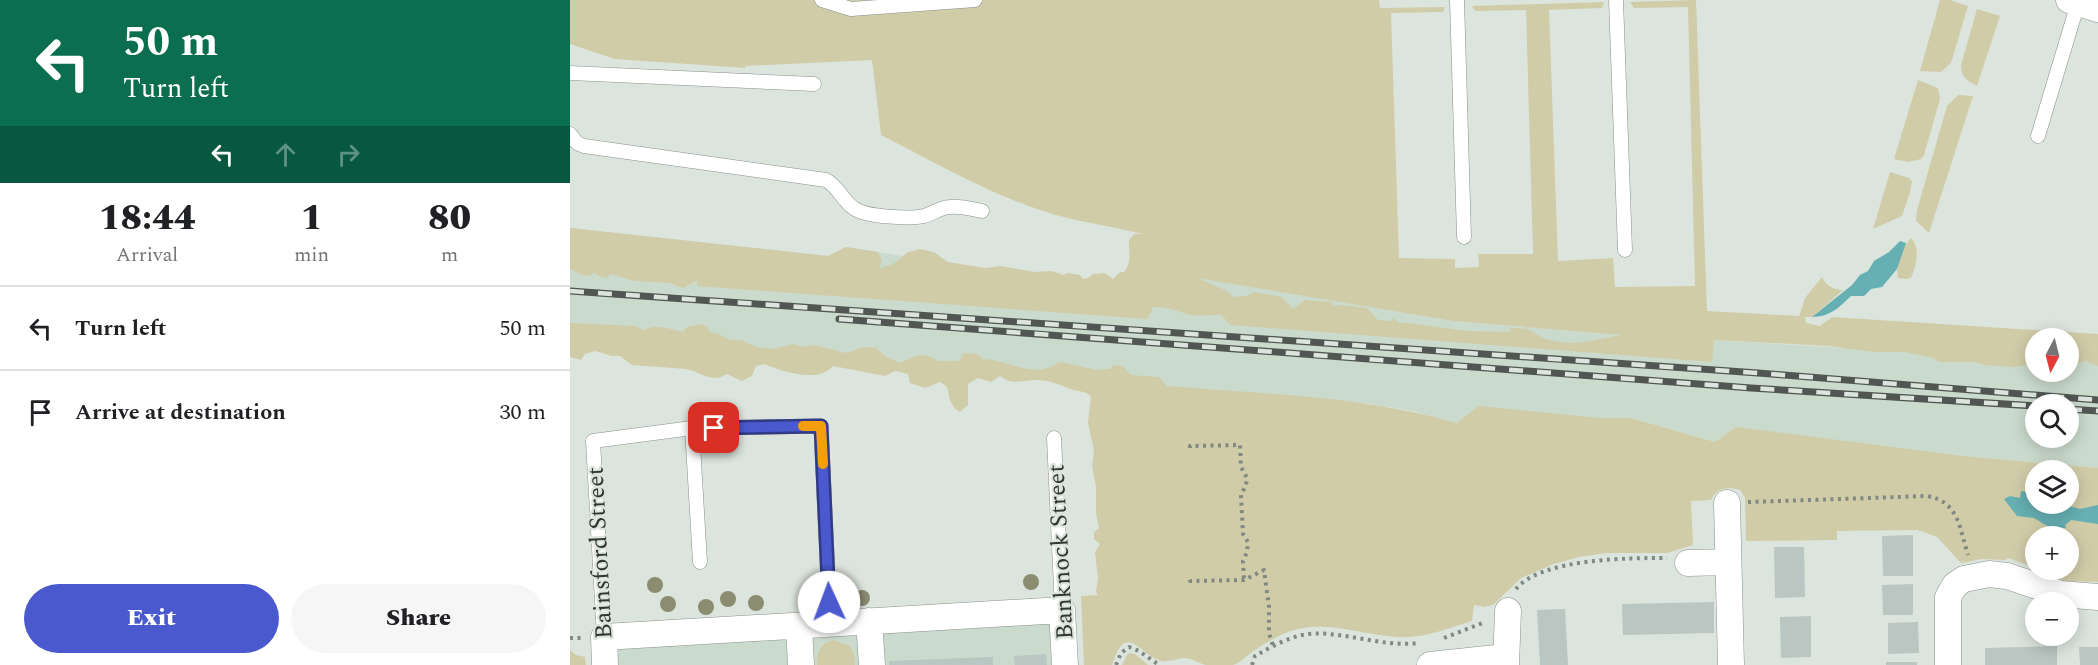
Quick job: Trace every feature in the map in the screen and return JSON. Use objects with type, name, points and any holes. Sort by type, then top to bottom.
[{"type":"street","points":[[1726,503],[1731,665]]},
{"type":"street","points":[[1688,563],[1728,562]]},
{"type":"street","points":[[1948,665],[1948,597],[1955,585],[1964,579],[1989,574],[2007,576],[2061,594],[2098,597]]},
{"type":"street","points":[[604,637],[1062,610]]},
{"type":"street","name":"Banknock Street","points":[[1062,610],[1065,665]]},
{"type":"street","points":[[1429,653],[1506,661],[1508,611]]},
{"type":"street","points":[[869,621],[872,665]]},
{"type":"street","points":[[800,626],[801,665]]},
{"type":"street","name":"Bainsford Street","points":[[604,637],[605,665]]},
{"type":"lane","points":[[822,0],[850,9],[975,0]]},
{"type":"lane","points":[[1457,0],[1464,237]]},
{"type":"lane","points":[[1616,0],[1625,250]]},
{"type":"lane","points":[[2038,136],[2082,4]]},
{"type":"lane","points":[[570,73],[814,84]]},
{"type":"lane","points":[[570,134],[577,143],[584,146],[826,180],[831,182],[850,206],[866,213],[914,218],[927,216],[948,207],[982,211]]},
{"type":"lane","points":[[700,562],[692,428],[821,426],[830,624]]},
{"type":"lane","name":"Bainsford Street","points":[[604,637],[593,441],[692,428]]},
{"type":"lane","name":"Banknock Street","points":[[1054,438],[1062,610]]},
{"type":"path","points":[[1190,448],[1190,446],[1240,445],[1241,467],[1247,478],[1241,495],[1243,534],[1248,542],[1243,561],[1244,580]]},
{"type":"path","points":[[1726,503],[1927,496],[1938,498],[1947,503],[1957,519],[1975,576]]},
{"type":"path","points":[[1437,640],[1475,627],[1508,611],[1513,593],[1520,585],[1537,575],[1577,563],[1630,558],[1674,558],[1688,563]]},
{"type":"path","points":[[1190,580],[1244,580],[1264,570],[1269,607],[1269,633],[1273,646]]},
{"type":"path","points":[[1252,665],[1255,656],[1301,635],[1316,634],[1396,644],[1429,653]]},
{"type":"path","points":[[1116,665],[1121,653],[1129,647],[1159,665]]},
{"type":"shaded area","points":[[570,0],[1379,0],[1380,8],[1445,7],[1443,12],[1391,13],[1399,258],[1455,259],[1455,268],[1479,267],[1478,254],[1533,254],[1526,10],[1475,11],[1472,6],[1604,2],[1602,8],[1549,10],[1558,261],[1613,258],[1615,287],[1695,286],[1688,7],[1634,8],[1630,2],[1696,0],[1707,311],[1799,316],[1805,298],[1822,277],[1831,287],[1843,290],[1812,317],[1805,317],[1806,323],[1820,326],[1832,317],[2025,329],[2025,365],[2015,367],[1984,365],[1976,362],[1939,362],[1933,358],[1906,352],[1874,352],[1828,346],[1714,340],[1712,362],[1230,325],[1222,315],[1196,316],[1159,307],[1153,307],[1147,319],[697,286],[698,280],[683,288],[670,283],[635,281],[610,274],[607,278],[594,272],[591,276],[582,275],[570,269],[570,228],[828,256],[846,247],[878,252],[882,261],[879,269],[895,263],[908,252],[920,249],[934,252],[948,262],[986,268],[1001,266],[1035,272],[1051,271],[1064,275],[1067,273],[1080,275],[1083,279],[1093,274],[1105,273],[1113,279],[1120,272],[1124,272],[1129,260],[1129,240],[1134,234],[1142,234],[1067,218],[1022,204],[881,135],[872,60],[745,66],[745,68],[615,59],[570,44]],"holes":[[[1197,278],[1453,321],[1622,335],[1568,343],[1547,339],[1524,328],[1511,328],[1509,332],[1468,331],[1399,323],[1393,318],[1392,321],[1378,320],[1367,308],[1334,306],[1331,302],[1305,300],[1293,309],[1282,297],[1254,292],[1247,296],[1235,297]]]},
{"type":"shaded area","points":[[1940,0],[1950,0],[1968,6],[1951,63],[1941,72],[1920,71]]},
{"type":"shaded area","points":[[1977,9],[2000,16],[1977,86],[1965,78],[1961,65]]},
{"type":"shaded area","points":[[1918,80],[1938,88],[1940,99],[1924,155],[1921,159],[1909,162],[1894,159]]},
{"type":"shaded area","points":[[1958,95],[1973,96],[1929,233],[1916,221],[1917,210],[1947,106]]},
{"type":"shaded area","points":[[1890,172],[1912,181],[1910,192],[1902,216],[1873,229]]},
{"type":"shaded area","points":[[570,228],[828,256],[846,247],[1143,294],[1193,277],[1453,321],[1626,335],[2025,358],[2025,382],[2079,382],[2079,361],[2098,362],[2098,468],[2079,466],[2079,460],[2025,462],[1715,442],[1631,418],[1457,423],[1412,411],[1365,403],[757,354],[736,376],[594,349],[570,350]]},
{"type":"shaded area","points":[[1911,238],[1917,252],[1913,273],[1911,278],[1898,278],[1900,257]]},
{"type":"shaded area","points":[[570,323],[636,326],[643,330],[663,327],[683,332],[687,327],[703,324],[708,327],[709,332],[717,333],[730,340],[741,340],[756,347],[772,349],[794,344],[804,347],[814,345],[846,353],[864,347],[876,348],[886,357],[900,363],[919,355],[929,356],[939,361],[959,361],[964,353],[978,354],[982,359],[1032,370],[1048,368],[1061,362],[1097,370],[1110,369],[1113,365],[1123,366],[1131,375],[1159,377],[1167,386],[1313,397],[1386,407],[1457,423],[1479,406],[1599,418],[1631,418],[1715,442],[1736,427],[1963,456],[2025,462],[2025,514],[2079,514],[2079,466],[2098,468],[2098,582],[2063,580],[2079,580],[2079,526],[2025,526],[2025,564],[2008,558],[1961,563],[1937,537],[1918,530],[1837,531],[1837,540],[1746,541],[1745,498],[1740,490],[1726,488],[1716,493],[1711,500],[1691,501],[1693,545],[1667,553],[1607,553],[1554,564],[1521,578],[1493,605],[1485,607],[1474,605],[1472,621],[1435,633],[1396,637],[1332,627],[1302,628],[1272,639],[1233,665],[1206,665],[1184,658],[1162,661],[1128,642],[1117,651],[1112,665],[1084,665],[1081,596],[1098,595],[1095,552],[1100,544],[1094,539],[1094,532],[1099,528],[1092,466],[1094,451],[1088,423],[1091,396],[1089,394],[1042,380],[1013,382],[1000,376],[991,382],[978,378],[968,384],[968,405],[960,412],[952,404],[947,387],[940,382],[925,388],[910,383],[908,374],[895,371],[885,376],[833,366],[818,374],[809,375],[764,364],[756,366],[752,376],[742,381],[727,374],[711,378],[686,369],[632,365],[620,356],[595,351],[585,354],[581,360],[570,357]]},
{"type":"shaded area","points":[[2079,333],[2098,334],[2098,366],[2086,361],[2079,363]]},
{"type":"shaded area","points":[[1062,610],[1064,665],[605,665],[604,637]]},
{"type":"shaded area","points":[[834,640],[850,646],[854,654],[855,665],[817,665],[820,649],[825,643]]},
{"type":"shaded area","points":[[570,650],[576,655],[585,657],[586,665],[570,665]]},
{"type":"shaded area","points":[[1130,653],[1135,654],[1148,665],[1122,665]]},
{"type":"water","points":[[1900,241],[1906,243],[1897,269],[1882,287],[1871,289],[1864,296],[1851,296],[1833,311],[1812,317],[1852,285],[1860,275],[1868,271],[1874,261],[1889,252]]},
{"type":"water","points":[[2021,491],[2025,492],[2025,514],[2079,514],[2079,509],[2098,505],[2098,524],[2071,520],[2065,526],[2047,526],[2034,518],[2017,516],[2004,499],[2010,496],[2020,498]]},
{"type":"building","points":[[1913,535],[1913,576],[1883,576],[1882,536]]},
{"type":"building","points":[[1774,547],[1804,547],[1805,597],[1775,598]]},
{"type":"building","points":[[1913,584],[1913,615],[1883,615],[1882,585]]},
{"type":"building","points":[[1714,602],[1714,633],[1623,635],[1622,604]]},
{"type":"building","points":[[1565,609],[1568,665],[1540,665],[1537,610]]},
{"type":"building","points":[[1811,616],[1811,657],[1781,658],[1780,617]]},
{"type":"building","points":[[1918,622],[1919,653],[1888,654],[1888,623]]},
{"type":"building","points":[[2057,646],[2057,665],[1985,665],[1985,648]]},
{"type":"building","points":[[2079,647],[2098,647],[2098,665],[2080,665]]},
{"type":"building","points":[[1046,654],[1047,665],[1015,665],[1014,656]]},
{"type":"building","points":[[993,657],[993,665],[889,665],[889,661]]},
{"type":"building","points":[[1886,662],[1917,662],[1917,665],[1886,665]]},
{"type":"railway","points":[[570,291],[1758,373],[2098,400]]},
{"type":"railway","points":[[839,319],[1751,388],[2025,405]]},
{"type":"railway","points":[[2079,410],[2098,411]]},
{"type":"slow traffic","points":[[803,426],[821,426],[823,464]]},
{"type":"route","points":[[714,428],[821,426],[829,602]]}]
